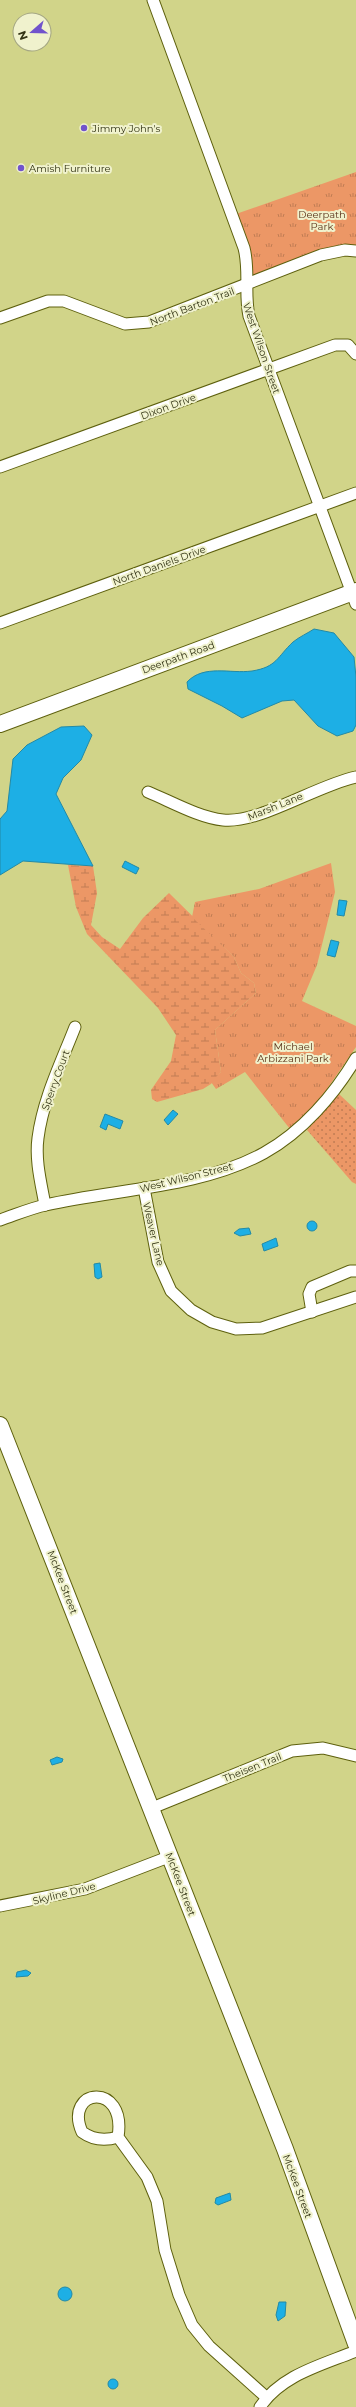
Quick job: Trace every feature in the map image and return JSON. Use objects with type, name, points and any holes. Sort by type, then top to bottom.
[{"type":"street","name":"West Wilson Street","points":[[153,0],[239,232],[248,264],[245,300],[249,316],[354,596]]},
{"type":"street","name":"North Barton Trail","points":[[0,318],[48,301],[64,301],[114,321],[137,325],[156,320],[321,255],[345,250],[356,251]]},
{"type":"street","name":"Dixon Drive","points":[[0,467],[335,345],[348,345],[356,354]]},
{"type":"street","name":"North Daniels Drive","points":[[0,623],[356,493]]},
{"type":"street","name":"Deerpath Road","points":[[0,724],[354,596]]},
{"type":"street","name":"Marsh Lane","points":[[148,792],[211,818],[235,820],[268,811],[326,785],[356,776]]},
{"type":"street","name":"Sperry Court","points":[[45,1205],[38,1169],[38,1139],[45,1104],[75,1027]]},
{"type":"street","name":"West Wilson Street","points":[[0,1220],[45,1205],[144,1188],[227,1170],[264,1153],[296,1130],[323,1104],[347,1074],[356,1058]]},
{"type":"street","name":"Weaver Lane","points":[[144,1188],[158,1262],[171,1291],[191,1310],[212,1322],[236,1329],[262,1328],[356,1297]]},
{"type":"street","points":[[312,1312],[309,1294],[312,1287],[350,1271],[356,1271]]},
{"type":"street","name":"McKee Street","points":[[0,1425],[171,1856],[285,2149],[356,2344]]},
{"type":"street","name":"Theisen Trail","points":[[152,1808],[292,1751],[323,1748],[356,1756]]},
{"type":"street","name":"Skyline Drive","points":[[0,1906],[85,1889],[171,1856]]},
{"type":"street","points":[[118,2137],[147,2177],[157,2201],[165,2250],[179,2295],[192,2325],[208,2346],[266,2397]]},
{"type":"street","points":[[260,2407],[266,2397],[296,2375],[356,2352]]},
{"type":"green space","name":"Deerpath Park","points":[[356,172],[356,251],[345,250],[247,284],[233,215]]},
{"type":"green space","name":"Michael Arbizzani Park","points":[[331,863],[335,892],[317,965],[302,1001],[356,1026],[356,1047],[318,1102],[290,1129],[245,1072],[216,1089],[211,1082],[221,1072],[215,1030],[256,993],[254,983],[241,973],[234,957],[192,917],[195,902],[259,889]]},
{"type":"green space","points":[[68,865],[93,866],[97,893],[91,925],[102,937],[120,949],[143,918],[169,893],[234,957],[241,973],[254,983],[256,993],[215,1030],[221,1072],[211,1084],[203,1089],[157,1102],[152,1099],[151,1090],[171,1061],[176,1035],[158,1008],[87,934],[76,907]]},
{"type":"green space","points":[[339,1094],[356,1110],[356,1184],[352,1182],[307,1130]]},
{"type":"water","points":[[314,629],[334,633],[354,657],[356,677],[356,725],[353,731],[337,736],[318,726],[294,700],[282,701],[242,718],[188,689],[187,682],[194,676],[201,673],[209,671],[244,672],[267,667],[276,661],[293,642]]},
{"type":"water","points":[[84,726],[92,735],[81,760],[63,778],[56,794],[93,866],[23,861],[0,875],[0,819],[7,811],[13,759],[27,745],[61,727]]},
{"type":"water","points":[[125,861],[139,868],[136,874],[122,867]]},
{"type":"water","points":[[339,900],[347,901],[344,916],[337,915]]},
{"type":"water","points":[[331,940],[339,942],[335,957],[327,955]]},
{"type":"water","points":[[173,1110],[178,1114],[168,1125],[164,1120]]},
{"type":"water","points":[[105,1114],[123,1121],[120,1129],[108,1124],[106,1130],[100,1127]]},
{"type":"water","points":[[310,1221],[314,1221],[316,1222],[316,1230],[310,1231],[307,1228],[307,1224]]},
{"type":"water","points":[[249,1228],[251,1234],[240,1236],[234,1233],[239,1229]]},
{"type":"water","points":[[276,1238],[278,1246],[264,1251],[262,1244]]},
{"type":"water","points":[[100,1263],[102,1277],[98,1279],[95,1277],[94,1264]]},
{"type":"water","points":[[57,1757],[63,1759],[62,1762],[52,1765],[50,1760]]},
{"type":"water","points":[[26,1970],[31,1973],[28,1976],[16,1977],[17,1972]]},
{"type":"water","points":[[230,2193],[231,2200],[218,2205],[215,2203],[216,2198]]},
{"type":"water","points":[[62,2287],[68,2287],[72,2291],[72,2297],[68,2301],[62,2301],[58,2297],[58,2291]]},
{"type":"water","points":[[279,2302],[286,2302],[285,2316],[278,2321],[276,2315]]},
{"type":"water","points":[[111,2379],[115,2379],[117,2380],[117,2388],[111,2389],[108,2386],[108,2382]]},
{"type":"place","name":"Jimmy John's","points":[[84,128]]},
{"type":"place","name":"Amish Furniture","points":[[21,168]]}]
